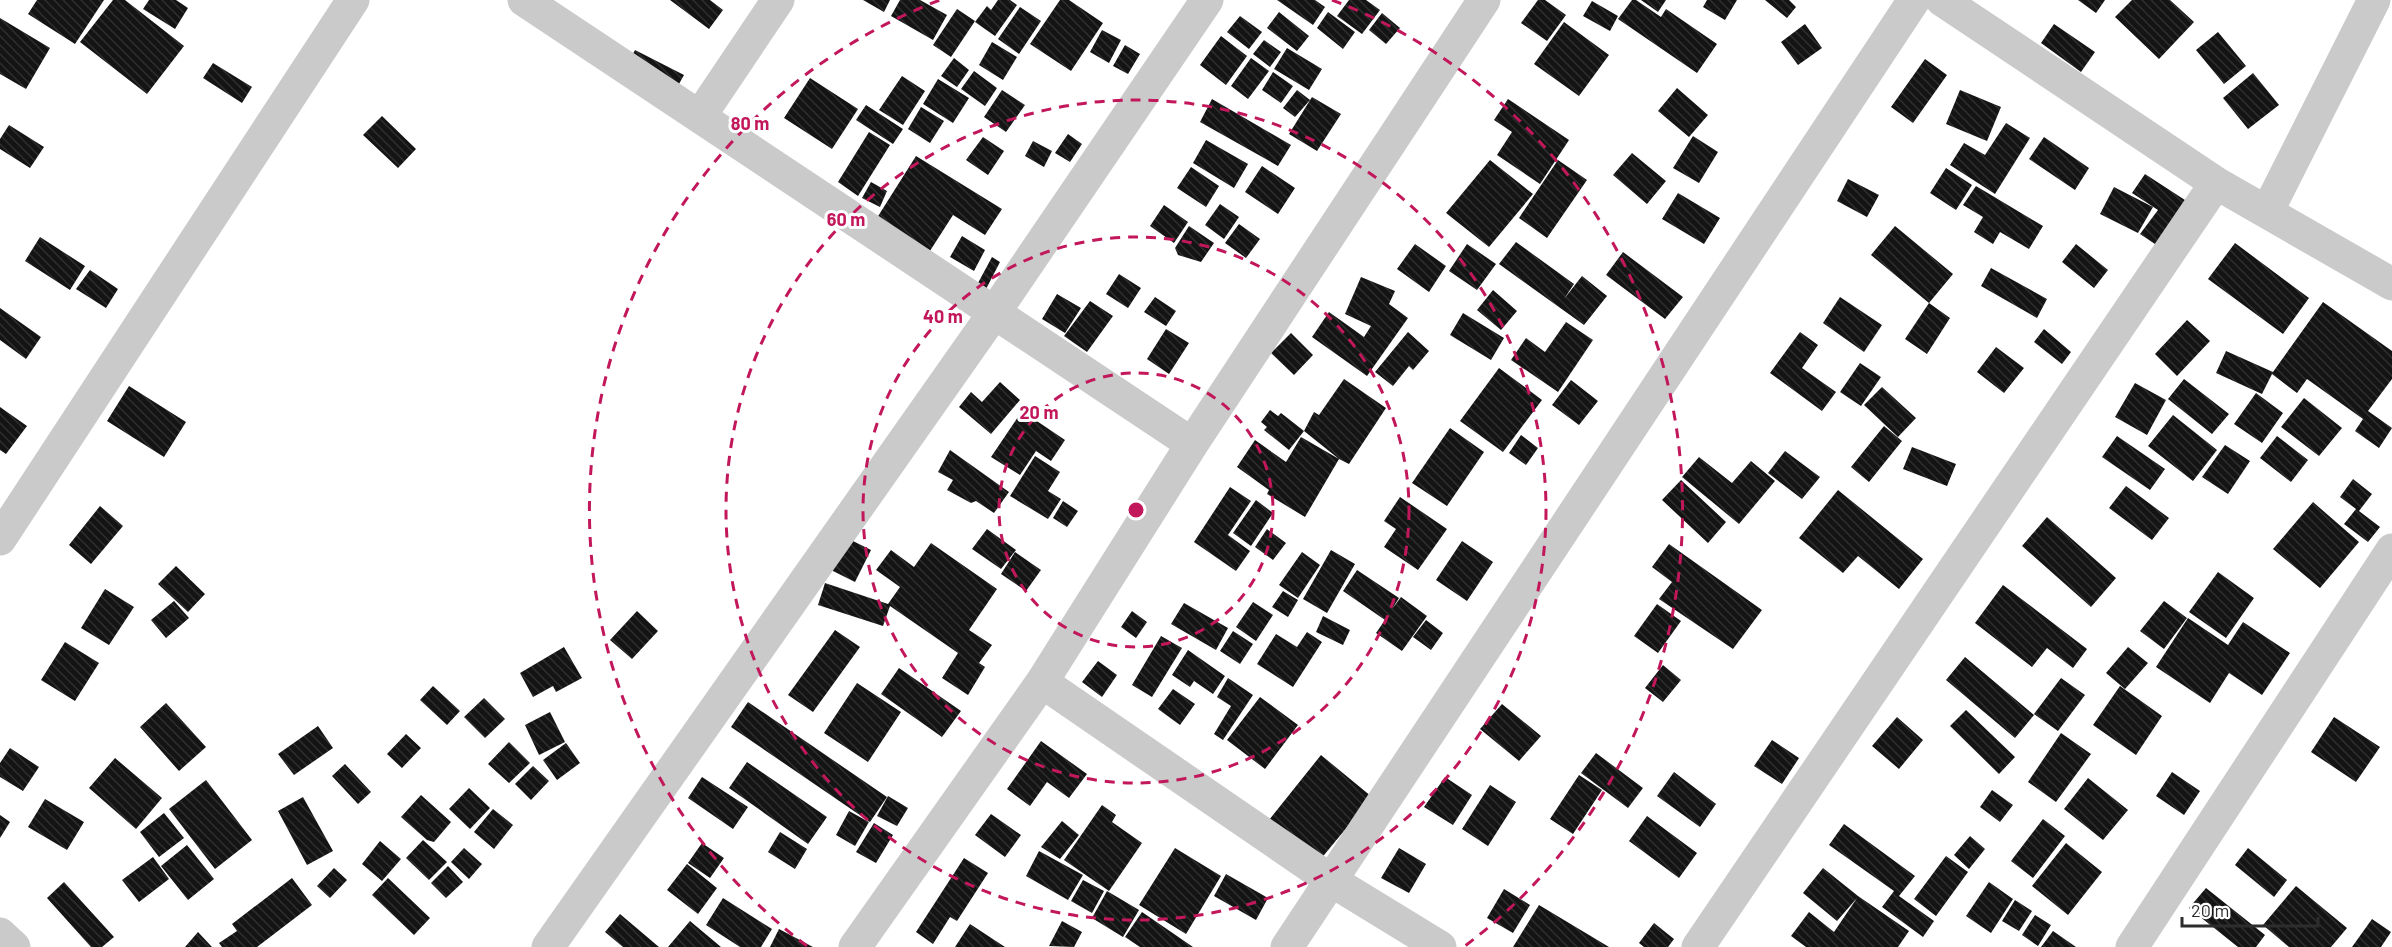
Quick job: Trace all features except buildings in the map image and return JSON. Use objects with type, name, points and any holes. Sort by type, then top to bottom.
[{"type":"street","points":[[0,539],[353,0]]},
{"type":"street","points":[[524,0],[1192,444]]},
{"type":"street","points":[[700,116],[778,0]]},
{"type":"street","points":[[548,947],[994,313],[1207,0]]},
{"type":"street","points":[[855,947],[1042,682],[1192,444],[1484,0]]},
{"type":"street","points":[[1287,947],[1914,0]]},
{"type":"street","points":[[1942,0],[2216,183],[2392,284]]},
{"type":"street","points":[[2268,212],[2374,0]]},
{"type":"street","points":[[1698,947],[2216,183]]},
{"type":"street","points":[[2133,947],[2392,550]]},
{"type":"street","points":[[1042,682],[1332,881],[1440,947]]},
{"type":"street","points":[[0,934],[14,947]]}]
